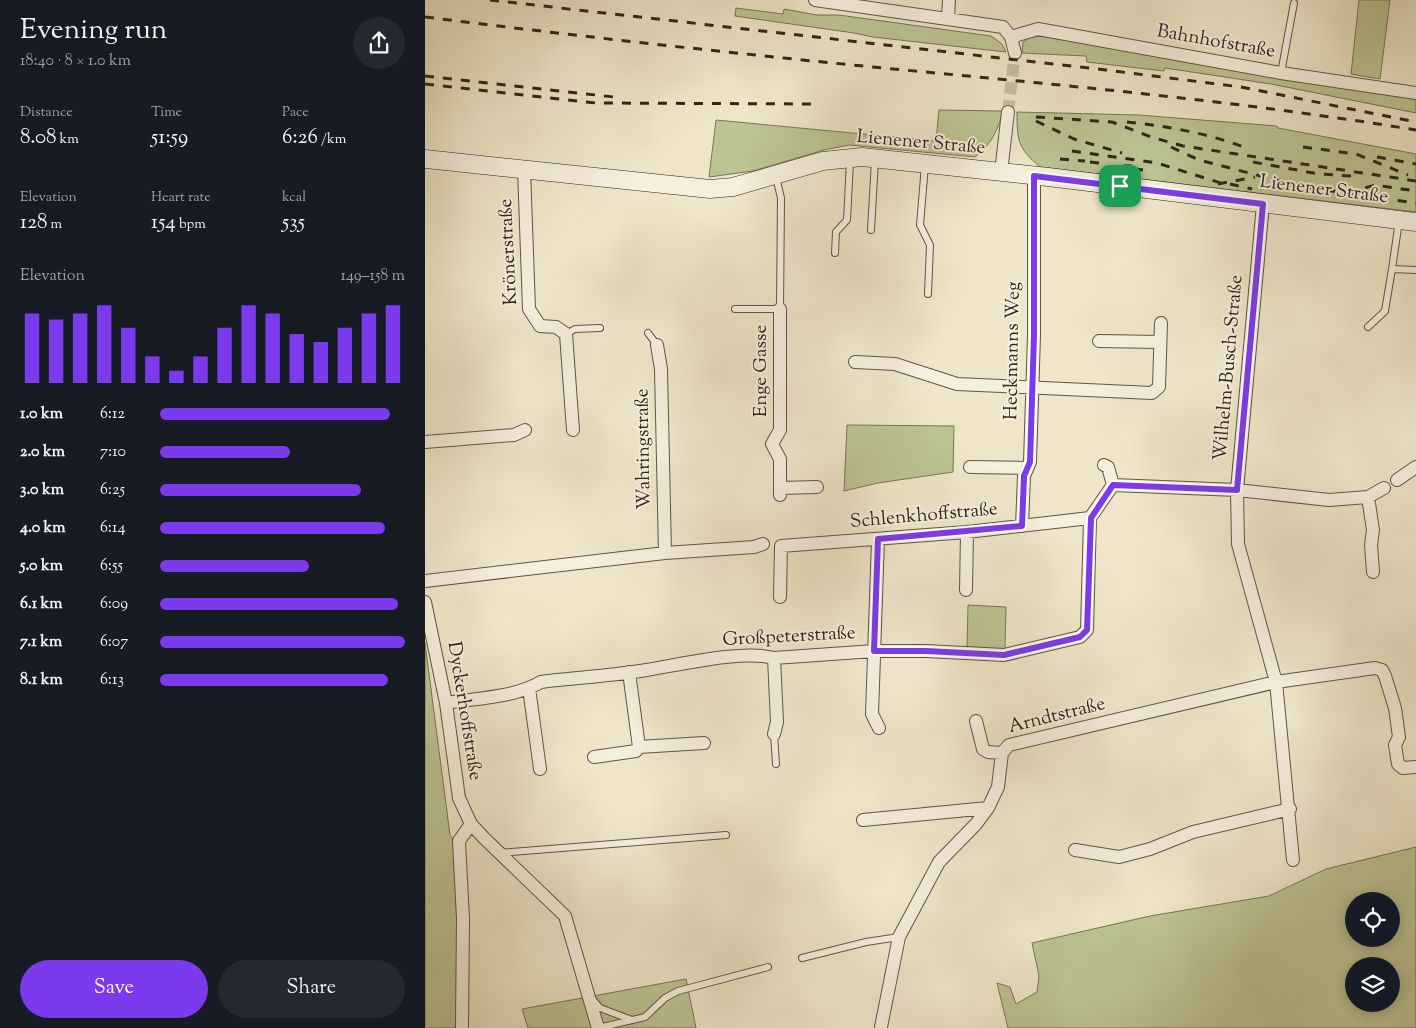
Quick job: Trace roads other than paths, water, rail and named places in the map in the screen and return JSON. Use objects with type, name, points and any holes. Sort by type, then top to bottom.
[{"type":"street","points":[[815,0],[1003,27],[1011,37],[1015,53]]},
{"type":"street","points":[[948,18],[949,0]]},
{"type":"street","name":"Bahnhofstraße","points":[[1011,37],[1038,29],[1281,73],[1416,93]]},
{"type":"street","points":[[1001,172],[1008,112]]},
{"type":"street","name":"Lienener Straße","points":[[425,159],[710,189],[733,187],[823,161],[850,157],[875,158],[1407,221]]},
{"type":"street","name":"Krönerstraße","points":[[524,169],[529,309],[540,326],[556,327],[566,334]]},
{"type":"street","name":"Heckmanns Weg","points":[[1022,526],[1024,476],[1030,462],[1034,335],[1034,176]]},
{"type":"street","name":"Wilhelm-Busch-Straße","points":[[1263,204],[1237,490],[1238,544],[1276,682],[1290,809],[1293,860]]},
{"type":"street","name":"Enge Gasse","points":[[780,309],[780,430],[772,444],[780,459],[780,492],[817,487]]},
{"type":"street","points":[[855,362],[895,364],[957,384],[1152,393],[1159,387],[1161,322]]},
{"type":"street","points":[[566,334],[573,430]]},
{"type":"street","points":[[1099,341],[1160,342]]},
{"type":"street","name":"Wahringstraße","points":[[657,346],[661,369],[665,553]]},
{"type":"street","points":[[425,442],[514,435],[525,430]]},
{"type":"street","points":[[1091,518],[1113,485],[1108,467],[1104,465]]},
{"type":"street","points":[[971,467],[1027,468]]},
{"type":"street","points":[[1397,480],[1416,467]]},
{"type":"street","points":[[1113,485],[1237,490],[1329,500],[1368,497],[1384,488]]},
{"type":"street","points":[[1368,497],[1373,530],[1371,544],[1373,572]]},
{"type":"street","name":"Schlenkhoffstraße","points":[[780,596],[781,546],[967,532],[1091,518]]},
{"type":"street","name":"Großpeterstraße","points":[[446,703],[529,688],[541,682],[629,672],[731,657],[763,655],[773,658],[874,651],[926,651],[1004,655],[1080,637],[1087,630],[1091,518]]},
{"type":"street","points":[[966,590],[967,532]]},
{"type":"street","points":[[878,539],[872,714],[879,728]]},
{"type":"street","points":[[425,581],[665,553],[754,548],[763,544]]},
{"type":"street","name":"Dyckerhoffstraße","points":[[425,602],[446,703],[459,798],[471,824],[570,921],[598,1028]]},
{"type":"street","points":[[773,658],[777,722],[774,734]]},
{"type":"street","name":"Arndtstraße","points":[[881,1027],[899,937],[939,862],[976,824],[988,808],[998,787],[1002,753],[1009,745],[1276,682],[1375,668],[1382,670],[1395,708],[1399,737],[1395,745],[1398,764],[1403,768],[1416,767]]},
{"type":"street","points":[[629,672],[639,747]]},
{"type":"street","points":[[529,688],[540,769]]},
{"type":"street","points":[[976,721],[983,749],[988,752],[1002,753]]},
{"type":"street","points":[[594,757],[637,751],[639,747],[704,743]]},
{"type":"street","points":[[863,820],[988,808]]},
{"type":"street","points":[[1075,850],[1119,856],[1150,849],[1193,832],[1290,809]]},
{"type":"street","points":[[462,1028],[463,919],[459,840],[471,824]]},
{"type":"lane","points":[[1281,73],[1294,3]]},
{"type":"lane","points":[[835,254],[836,232],[847,220],[850,157]]},
{"type":"lane","points":[[871,230],[875,158]]},
{"type":"lane","points":[[925,164],[920,225],[930,245],[928,294]]},
{"type":"lane","name":"Enge Gasse","points":[[735,309],[780,309],[781,198],[776,175]]},
{"type":"lane","points":[[1368,326],[1385,311],[1392,269],[1407,221]]},
{"type":"lane","points":[[1392,269],[1416,270]]},
{"type":"lane","points":[[566,334],[575,329],[600,328]]},
{"type":"lane","points":[[648,334],[657,346]]},
{"type":"lane","points":[[774,734],[775,764]]},
{"type":"lane","points":[[499,853],[726,835]]},
{"type":"lane","points":[[802,958],[866,942],[899,937]]},
{"type":"lane","points":[[598,1028],[645,1017],[665,998],[678,991],[768,967]]},
{"type":"lane","points":[[590,997],[600,1008],[633,1020]]},
{"type":"tunnel","points":[[1008,112],[1015,53]]},
{"type":"railway","points":[[490,0],[1241,87],[1416,122]]},
{"type":"railway","points":[[425,17],[711,50],[1150,94],[1283,110],[1416,130]]},
{"type":"railway","points":[[425,76],[614,97]]},
{"type":"railway","points":[[425,84],[596,103],[814,104]]},
{"type":"railway","points":[[1036,117],[1112,122],[1151,137],[1183,146],[1416,181]]},
{"type":"railway","points":[[1036,121],[1074,139],[1122,153]]},
{"type":"railway","points":[[1127,122],[1189,131],[1249,149]]},
{"type":"railway","points":[[1171,147],[1199,160],[1303,187],[1416,203]]},
{"type":"railway","points":[[1303,147],[1356,154],[1408,175]]},
{"type":"railway","points":[[1072,151],[1157,163],[1224,184]]},
{"type":"railway","points":[[1377,157],[1416,164]]},
{"type":"railway","points":[[1060,159],[1085,161]]},
{"type":"railway","points":[[1090,162],[1100,163]]},
{"type":"railway","points":[[1253,162],[1319,174],[1352,176]]},
{"type":"railway","points":[[1124,166],[1132,166]]},
{"type":"railway","points":[[1135,169],[1143,170]]},
{"type":"railway","points":[[1218,184],[1255,177]]},
{"type":"railway","points":[[1230,184],[1252,189]]},
{"type":"railway","points":[[1348,193],[1375,185],[1416,191]]}]
